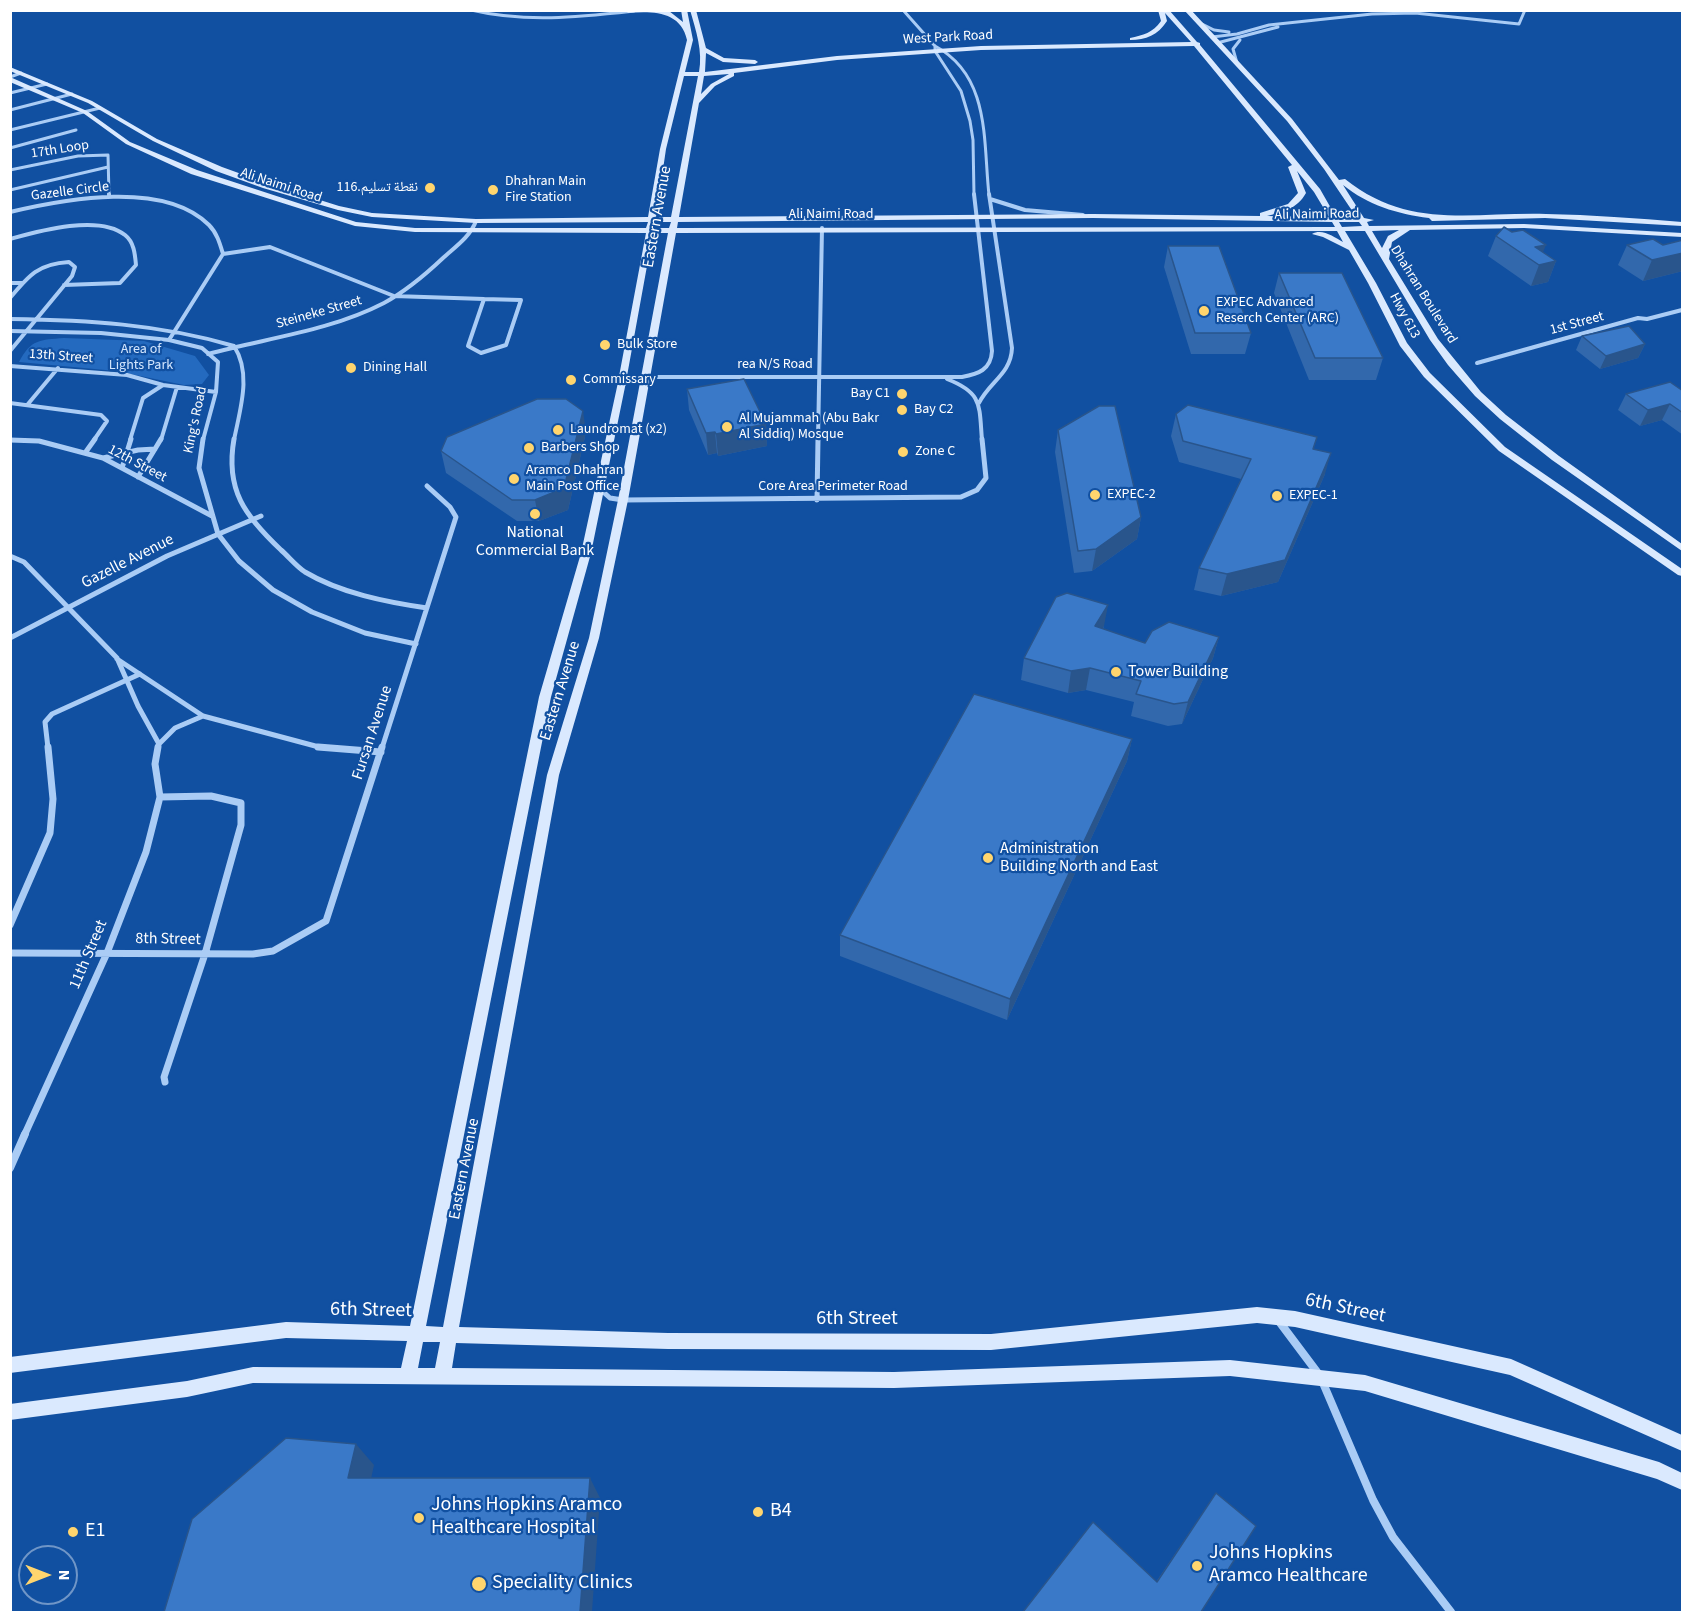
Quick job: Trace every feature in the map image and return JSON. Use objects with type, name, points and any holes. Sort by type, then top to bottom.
[{"type":"main road","points":[[628,11],[647,10],[669,13],[690,30]]},
{"type":"main road","points":[[1130,39],[1145,37],[1158,30],[1164,21],[1163,10]]},
{"type":"main road","name":"Hwy 613","points":[[1163,10],[1212,62],[1317,191],[1353,250],[1403,344],[1427,375],[1502,449],[1683,573]]},
{"type":"main road","name":"Dhahran Boulevard","points":[[1187,10],[1285,116],[1328,170],[1364,224],[1440,349],[1471,388],[1571,471],[1683,549]]},
{"type":"main road","name":"Eastern Avenue","points":[[408,1376],[545,697],[586,553],[600,489],[621,387],[663,149],[690,40],[692,12]]},
{"type":"main road","name":"Eastern Avenue","points":[[442,1377],[553,775],[594,638],[623,500],[675,224],[703,49],[692,12]]},
{"type":"main road","name":"West Park Road","points":[[682,73],[1031,40],[1193,41]]},
{"type":"main road","name":"West Park Road","points":[[935,48],[946,50],[1215,40]]},
{"type":"main road","points":[[1121,45],[1170,48],[1186,52]]},
{"type":"main road","points":[[703,49],[716,58],[732,62],[766,64]]},
{"type":"main road","points":[[1195,55],[1212,62]]},
{"type":"main road","points":[[694,106],[701,95],[721,80],[766,64]]},
{"type":"main road","name":"Ali Naimi Road","points":[[10,69],[72,94],[155,140],[219,169],[338,208],[396,218],[675,224],[1093,216],[1336,220],[1364,224],[1431,227],[1568,227],[1683,235]]},
{"type":"main road","name":"Ali Naimi Road","points":[[10,78],[85,112],[128,143],[194,172],[355,224],[415,230],[472,231],[650,224]]},
{"type":"main road","points":[[1204,219],[1260,215],[1294,205],[1302,193],[1288,157]]},
{"type":"main road","points":[[1328,170],[1354,191],[1384,207],[1416,214],[1455,218]]},
{"type":"main road","name":"Ali Naimi Road","points":[[675,224],[822,228],[1341,229],[1364,224],[1455,218],[1582,217],[1683,224]]},
{"type":"main road","points":[[1385,262],[1385,246],[1392,236],[1405,230],[1431,227]]},
{"type":"main road","points":[[1267,229],[1325,236],[1353,250]]},
{"type":"main road","name":"6th Street","points":[[10,1365],[286,1330],[668,1341],[991,1342],[1257,1316],[1276,1317],[1511,1367],[1683,1443]]},
{"type":"main road","points":[[10,1412],[187,1389],[253,1375],[894,1380],[1230,1368],[1320,1376],[1365,1383],[1659,1471],[1683,1482]]},
{"type":"main road","points":[[1661,1434],[1683,1438]]},
{"type":"street","points":[[471,10],[506,17],[533,19],[635,10]]},
{"type":"street","points":[[485,10],[540,16],[607,10]]},
{"type":"street","points":[[903,10],[935,48],[962,91],[967,107],[973,140],[972,176],[992,351],[988,368],[975,375],[933,377]]},
{"type":"street","points":[[1197,21],[1218,32],[1372,14],[1415,13],[1519,24],[1525,10]]},
{"type":"street","points":[[1215,40],[1243,38],[1305,21]]},
{"type":"street","points":[[1215,40],[1254,29]]},
{"type":"street","points":[[1237,63],[1233,49],[1243,38]]},
{"type":"street","points":[[946,50],[978,99],[988,148],[987,178],[1012,357],[1002,376],[982,394],[979,403]]},
{"type":"street","points":[[10,78],[21,73]]},
{"type":"street","points":[[10,93],[47,84]]},
{"type":"street","points":[[10,110],[72,94]]},
{"type":"street","points":[[10,130],[100,108]]},
{"type":"street","points":[[10,148],[75,130]]},
{"type":"street","name":"17th Loop","points":[[10,170],[69,158],[108,155],[109,197]]},
{"type":"street","points":[[10,190],[108,167]]},
{"type":"street","name":"Gazelle Circle","points":[[10,212],[36,205],[130,197],[179,207],[208,224],[218,239],[223,254]]},
{"type":"street","points":[[990,199],[1009,208],[1029,213],[1068,213],[1093,216]]},
{"type":"street","name":"Steineke Street","points":[[208,354],[319,326],[368,310],[415,282],[472,231],[476,221]]},
{"type":"street","points":[[10,239],[58,227],[99,227],[119,231],[134,248],[136,265],[120,283],[64,285]]},
{"type":"street","points":[[817,500],[822,228]]},
{"type":"street","points":[[170,340],[223,254],[270,247],[394,296],[484,298],[520,300],[506,345],[481,352],[468,346],[484,298]]},
{"type":"street","points":[[10,298],[31,272],[42,266],[69,262],[75,267],[72,276],[10,351]]},
{"type":"street","points":[[10,283],[23,283]]},
{"type":"street","name":"1st Street","points":[[1477,363],[1638,318],[1647,319],[1683,310]]},
{"type":"street","points":[[10,319],[116,323],[176,330],[234,346],[243,362],[243,386],[234,433],[231,468],[237,496],[251,520],[304,572],[362,595],[387,602],[427,608]]},
{"type":"street","points":[[10,331],[101,333],[170,340],[202,348],[208,354]]},
{"type":"street","name":"King's Road","points":[[208,354],[218,362],[216,392],[203,437],[199,468],[218,534],[239,561],[273,590],[312,612],[365,633],[416,644]]},
{"type":"street","name":"13th Street","points":[[10,366],[128,375],[163,385],[216,392]]},
{"type":"street","points":[[28,404],[58,368]]},
{"type":"street","name":"rea N/S Road","points":[[621,387],[632,379],[645,377],[933,377]]},
{"type":"street","points":[[933,377],[947,379],[967,387],[979,403]]},
{"type":"street","points":[[122,468],[143,398],[163,385]]},
{"type":"street","points":[[138,477],[160,443],[177,387]]},
{"type":"street","points":[[10,403],[101,415],[107,421],[85,453]]},
{"type":"street","name":"Core Area Perimeter Road","points":[[600,489],[610,498],[623,500],[946,499],[961,497],[977,490],[986,478],[979,403]]},
{"type":"street","name":"12th Street","points":[[10,440],[39,441],[103,458],[212,516]]},
{"type":"street","points":[[103,458],[127,452],[155,449]]},
{"type":"street","name":"Fursan Avenue","points":[[253,954],[273,951],[326,921],[456,517],[450,507],[428,486]]},
{"type":"street","name":"Gazelle Avenue","points":[[10,638],[167,556],[261,516]]},
{"type":"street","points":[[10,556],[24,562],[117,658],[203,716],[319,747],[381,752]]},
{"type":"street","points":[[117,658],[159,744],[175,728],[203,716]]},
{"type":"street","points":[[10,926],[50,832],[53,799],[45,722],[52,714],[140,674]]},
{"type":"street","name":"11th Street","points":[[10,1168],[106,953],[146,852],[159,797],[155,764],[159,744]]},
{"type":"street","points":[[159,797],[215,795],[241,803],[241,825],[205,954],[164,1077],[165,1082]]},
{"type":"street","name":"8th Street","points":[[10,953],[253,954]]},
{"type":"street","points":[[1276,1317],[1320,1376],[1373,1500],[1393,1537],[1451,1612]]},
{"type":"green space","name":"Area of Lights Park","points":[[64,338],[144,341],[195,356],[209,375],[202,384],[184,385],[116,371],[19,362],[23,354],[37,342]]},
{"type":"building","points":[[1504,227],[1512,232],[1523,230],[1546,245],[1535,247],[1556,261],[1539,265],[1496,236]]},
{"type":"building","points":[[1653,239],[1663,245],[1683,240],[1683,253],[1652,260],[1627,245]]},
{"type":"building","points":[[1168,246],[1219,246],[1251,333],[1195,333]]},
{"type":"building","points":[[1279,273],[1342,273],[1383,358],[1315,358]]},
{"type":"building","points":[[1629,326],[1645,344],[1606,356],[1582,336]]},
{"type":"building","points":[[744,379],[766,424],[716,434],[715,432],[706,433],[687,389]]},
{"type":"building","points":[[1670,382],[1683,391],[1683,413],[1670,404],[1648,410],[1626,394]]},
{"type":"building","points":[[537,399],[566,399],[583,411],[564,488],[535,500],[512,500],[441,451],[447,437]]},
{"type":"building","name":"EXPEC-1","points":[[1188,405],[1317,437],[1313,449],[1331,453],[1285,560],[1227,574],[1199,568],[1251,459],[1183,441],[1176,414]]},
{"type":"building","name":"EXPEC-2","points":[[1099,406],[1115,406],[1141,517],[1096,549],[1078,551],[1058,430]]},
{"type":"building","name":"Tower Building","points":[[1067,593],[1108,605],[1095,626],[1145,643],[1152,631],[1169,622],[1219,637],[1188,702],[1174,704],[1136,694],[1141,681],[1090,668],[1071,671],[1024,658],[1056,597]]},
{"type":"building","name":"Administration Building North and East","points":[[974,694],[1132,739],[1010,999],[840,935]]},
{"type":"building","name":"Johns Hopkins Aramco Healthcare Hospital","points":[[286,1438],[356,1444],[348,1478],[590,1478],[580,1612],[164,1612],[192,1519]]},
{"type":"building","name":"Johns Hopkins Aramco Healthcare","points":[[1216,1493],[1256,1526],[1201,1612],[1023,1612],[1093,1522],[1157,1582]]},
{"type":"place","name":"نقطة تسليم.116","points":[[430,188]]},
{"type":"place","name":"Dhahran Main Fire Station","points":[[493,190]]},
{"type":"place","name":"EXPEC Advanced Reserch Center (ARC)","points":[[1204,311]]},
{"type":"place","name":"Bulk Store","points":[[605,345]]},
{"type":"place","name":"Dining Hall","points":[[351,368]]},
{"type":"place","name":"Commissary","points":[[571,380]]},
{"type":"place","name":"Bay C1","points":[[902,394]]},
{"type":"place","name":"Bay C2","points":[[902,410]]},
{"type":"place","name":"Al Mujammah (Abu Bakr Al Siddiq) Mosque","points":[[727,427]]},
{"type":"place","name":"Laundromat (x2)","points":[[558,430]]},
{"type":"place","name":"Barbers Shop","points":[[529,448]]},
{"type":"place","name":"Zone C","points":[[903,452]]},
{"type":"place","name":"Aramco Dhahran Main Post Office","points":[[514,479]]},
{"type":"place","name":"EXPEC-2","points":[[1095,495]]},
{"type":"place","name":"EXPEC-1","points":[[1277,496]]},
{"type":"place","name":"National Commercial Bank","points":[[535,514]]},
{"type":"place","name":"Tower Building","points":[[1116,672]]},
{"type":"place","name":"Administration Building North and East","points":[[988,858]]},
{"type":"place","name":"B4","points":[[758,1512]]},
{"type":"place","name":"Johns Hopkins Aramco Healthcare Hospital","points":[[419,1518]]},
{"type":"place","name":"E1","points":[[73,1532]]},
{"type":"place","name":"Johns Hopkins Aramco Healthcare","points":[[1197,1566]]},
{"type":"place","name":"Speciality Clinics","points":[[479,1584]]}]
